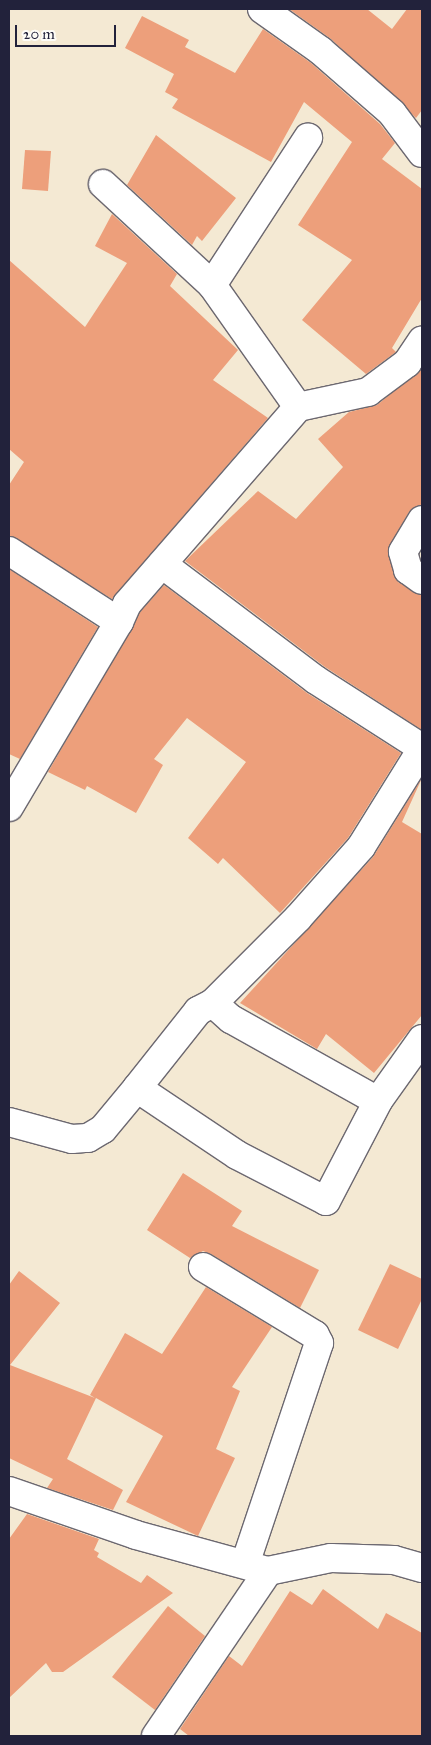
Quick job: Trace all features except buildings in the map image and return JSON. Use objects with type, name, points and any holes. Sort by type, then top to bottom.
[{"type":"street","points":[[262,9],[321,51],[392,113],[422,153]]},
{"type":"street","points":[[212,286],[308,138]]},
{"type":"street","points":[[103,184],[212,286],[298,407]]},
{"type":"street","points":[[9,807],[119,622],[127,604],[298,407],[368,392],[388,380],[422,341]]},
{"type":"street","points":[[422,520],[403,552],[408,570],[422,580]]},
{"type":"street","points":[[9,551],[119,622]]},
{"type":"street","points":[[9,1122],[72,1139],[88,1138],[103,1129],[198,1011],[213,1003],[298,918],[361,847],[422,748],[316,680],[162,564]]},
{"type":"street","points":[[213,1003],[231,1019],[378,1101]]},
{"type":"street","points":[[137,1088],[237,1154],[322,1201],[332,1196],[378,1101],[422,1039]]},
{"type":"street","points":[[156,1736],[256,1568],[319,1343],[315,1335],[203,1267]]},
{"type":"street","points":[[9,1491],[136,1536],[256,1568],[331,1558],[394,1560],[422,1568]]}]
